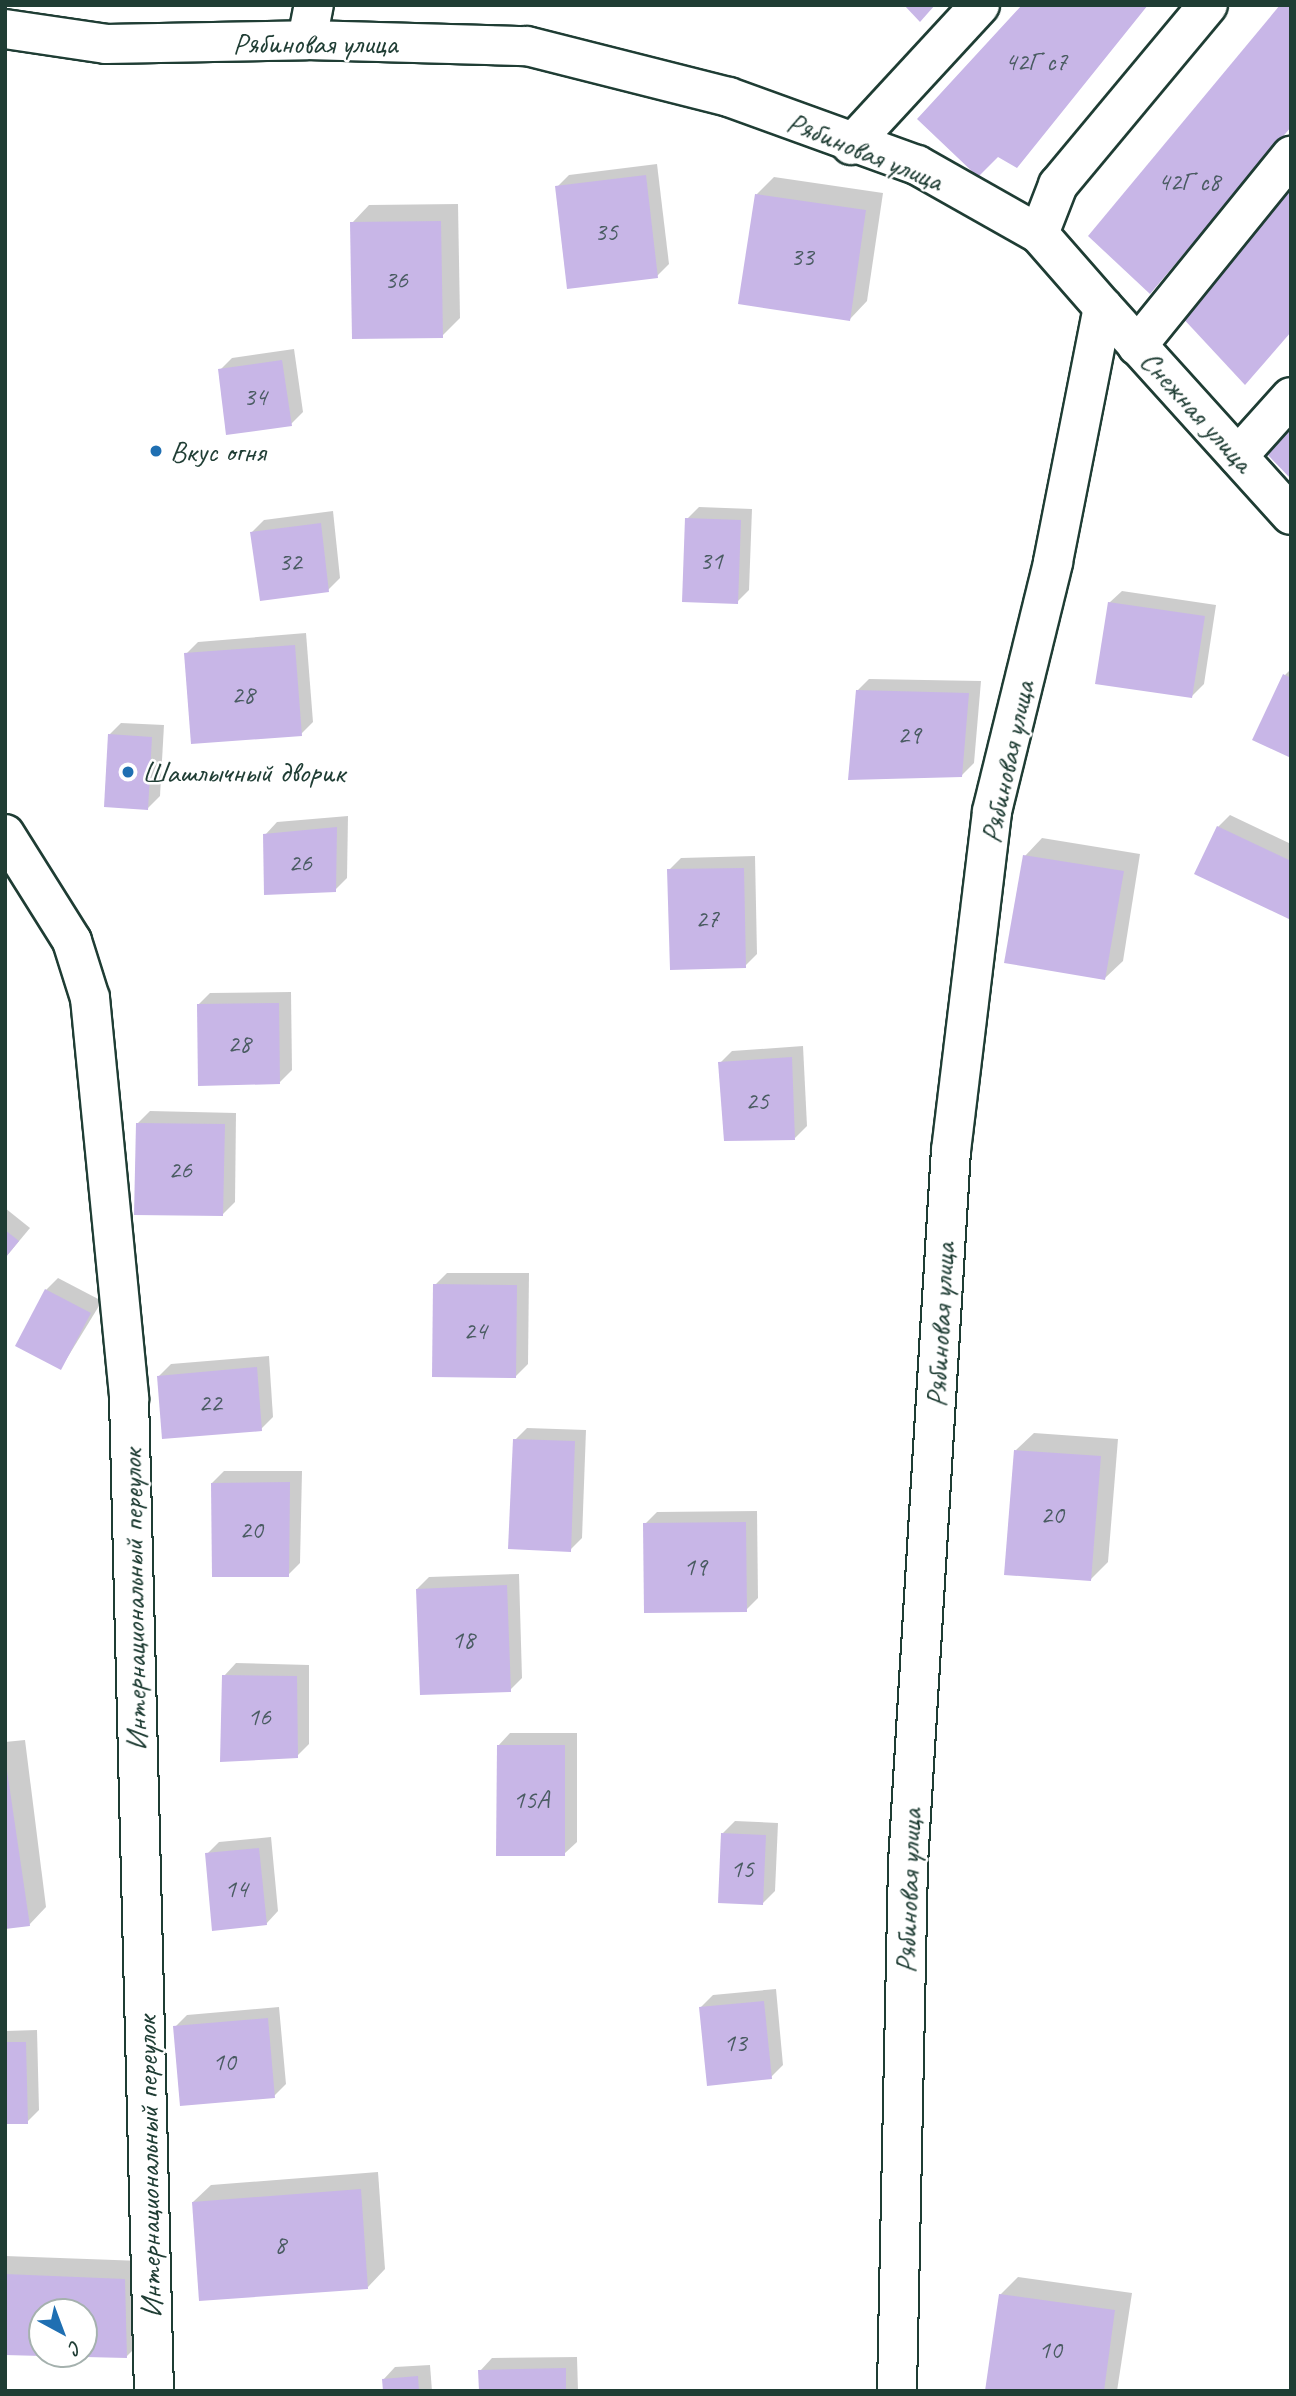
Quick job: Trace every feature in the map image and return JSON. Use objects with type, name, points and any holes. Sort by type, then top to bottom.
[{"type":"street","points":[[851,145],[980,5]]},
{"type":"street","points":[[1039,234],[1058,185],[1208,5]]},
{"type":"street","name":"Рябиновая улица","points":[[5,29],[106,44],[310,23],[527,46],[729,97],[851,145],[917,165],[1039,234],[1103,307],[1053,563],[992,812],[951,1150],[908,1864],[897,2391]]},
{"type":"street","points":[[1137,346],[1291,156]]},
{"type":"street","name":"Снежная улица","points":[[1103,307],[1291,515]]},
{"type":"street","points":[[1238,456],[1291,397]]},
{"type":"street","name":"Интернациональный переулок","points":[[5,834],[72,941],[90,998],[127,1370],[154,2391]]},
{"type":"building","points":[[904,5],[935,5],[920,22]]},
{"type":"building","points":[[1022,5],[1148,5],[1017,168],[998,157],[978,177],[917,119]]},
{"type":"building","points":[[1280,5],[1291,5],[1291,127],[1150,294],[1088,236]]},
{"type":"building","points":[[646,175],[658,278],[567,289],[555,186]]},
{"type":"building","points":[[1291,185],[1291,332],[1245,385],[1179,314]]},
{"type":"building","points":[[755,194],[866,210],[850,321],[738,304]]},
{"type":"building","points":[[441,221],[443,338],[352,339],[350,222]]},
{"type":"building","points":[[282,360],[292,426],[226,435],[218,369]]},
{"type":"building","points":[[1291,425],[1291,479],[1266,453]]},
{"type":"building","points":[[685,518],[741,520],[738,604],[682,602]]},
{"type":"building","points":[[321,523],[329,592],[260,601],[250,532]]},
{"type":"building","points":[[1108,602],[1205,616],[1192,698],[1095,684]]},
{"type":"building","points":[[295,645],[302,736],[191,744],[184,653]]},
{"type":"building","points":[[1283,674],[1291,678],[1291,758],[1252,740]]},
{"type":"building","points":[[856,690],[969,693],[962,777],[848,780]]},
{"type":"building","name":"Шашлычный дворик","points":[[108,734],[152,737],[148,810],[104,807]]},
{"type":"building","points":[[1217,826],[1291,861],[1291,920],[1194,874]]},
{"type":"building","points":[[337,827],[336,892],[264,895],[263,834]]},
{"type":"building","points":[[1023,855],[1124,871],[1105,980],[1004,963]]},
{"type":"building","points":[[744,868],[746,968],[670,970],[667,869]]},
{"type":"building","points":[[279,1003],[280,1084],[198,1086],[197,1004]]},
{"type":"building","points":[[792,1057],[795,1140],[724,1141],[718,1062]]},
{"type":"building","points":[[136,1123],[225,1124],[223,1216],[134,1215]]},
{"type":"building","points":[[5,1230],[19,1241],[5,1258]]},
{"type":"building","points":[[433,1284],[517,1285],[516,1378],[432,1377]]},
{"type":"building","points":[[45,1289],[91,1313],[61,1370],[15,1346]]},
{"type":"building","points":[[257,1367],[262,1431],[162,1439],[157,1376]]},
{"type":"building","points":[[513,1439],[575,1441],[571,1552],[508,1549]]},
{"type":"building","points":[[1014,1450],[1101,1456],[1091,1581],[1004,1575]]},
{"type":"building","points":[[290,1482],[289,1577],[212,1577],[211,1483]]},
{"type":"building","points":[[746,1522],[747,1612],[644,1613],[643,1523]]},
{"type":"building","points":[[507,1585],[511,1692],[420,1695],[416,1589]]},
{"type":"building","points":[[222,1675],[297,1676],[298,1758],[220,1762]]},
{"type":"building","points":[[497,1745],[565,1745],[565,1856],[496,1856]]},
{"type":"building","points":[[5,1757],[30,1926],[5,1929]]},
{"type":"building","points":[[721,1833],[766,1835],[763,1905],[718,1903]]},
{"type":"building","points":[[259,1848],[267,1925],[212,1931],[205,1853]]},
{"type":"building","points":[[764,2001],[772,2079],[707,2086],[699,2007]]},
{"type":"building","points":[[268,2018],[275,2098],[180,2106],[173,2026]]},
{"type":"building","points":[[5,2042],[26,2042],[28,2124],[5,2124]]},
{"type":"building","points":[[361,2189],[368,2289],[199,2301],[192,2202]]},
{"type":"building","points":[[5,2274],[125,2279],[127,2358],[98,2357],[98,2298],[28,2298],[28,2356],[5,2355]]},
{"type":"building","points":[[999,2294],[1115,2310],[1104,2391],[985,2391]]},
{"type":"building","points":[[566,2368],[566,2391],[479,2391],[478,2370]]},
{"type":"building","points":[[418,2376],[419,2391],[383,2391],[382,2379]]},
{"type":"place","name":"Вкус огня","points":[[156,451]]},
{"type":"place","name":"Шашлычный дворик","points":[[128,772]]}]
